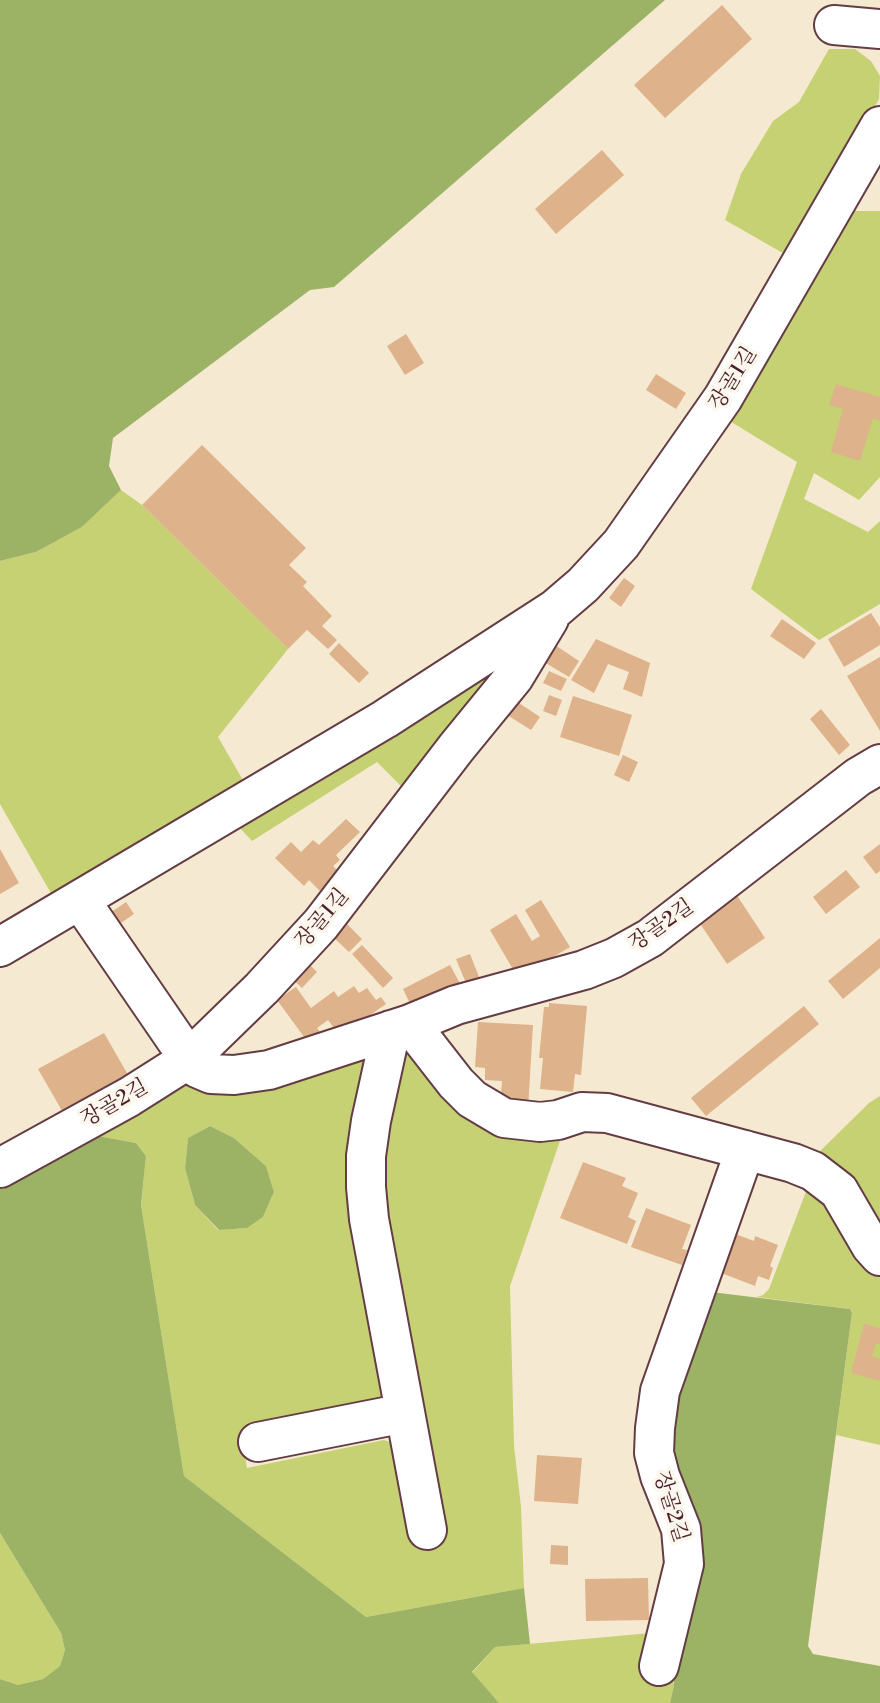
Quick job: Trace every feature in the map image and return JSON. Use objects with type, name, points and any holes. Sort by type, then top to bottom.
[{"type":"street","points":[[834,25],[880,29]]},
{"type":"street","name":"장골1길","points":[[0,947],[386,719],[555,609],[583,585],[621,544],[723,398],[880,126]]},
{"type":"street","name":"장골1길","points":[[189,1059],[262,988],[321,924],[514,677],[555,609]]},
{"type":"street","name":"장골2길","points":[[0,1168],[129,1097],[189,1059],[197,1068],[211,1074],[234,1075],[269,1070],[400,1027],[456,1005],[584,970],[614,958],[650,938],[858,777],[880,764]]},
{"type":"street","points":[[80,900],[189,1059]]},
{"type":"street","points":[[427,1530],[369,1219],[366,1187],[366,1156],[371,1121],[400,1027],[456,1083],[487,1110],[504,1118],[540,1122],[558,1120],[582,1112],[607,1112],[793,1163],[813,1171],[828,1181],[848,1204],[871,1246],[880,1256]]},
{"type":"street","name":"장골2길","points":[[659,1667],[684,1564],[681,1529],[654,1453],[654,1428],[660,1391],[745,1150]]},
{"type":"street","points":[[258,1442],[405,1413]]},
{"type":"green space","points":[[0,0],[665,0],[334,287],[310,290],[113,438],[109,466],[121,490],[82,527],[36,552],[0,561]]},
{"type":"green space","points":[[829,49],[855,49],[871,61],[880,76],[879,99],[788,256],[725,220],[741,174],[773,121],[799,102]]},
{"type":"green space","points":[[850,211],[880,211],[880,477],[859,500],[814,473],[804,499],[868,532],[880,521],[880,604],[819,640],[751,589],[797,462],[728,420]]},
{"type":"green space","points":[[121,490],[142,505],[288,649],[218,737],[244,782],[52,895],[0,804],[0,561],[36,552],[82,527]]},
{"type":"green space","points":[[498,671],[411,796],[377,762],[252,841],[240,828],[323,780],[492,672]]},
{"type":"green space","points":[[401,1041],[427,1057],[478,1114],[499,1124],[524,1131],[550,1131],[570,1126],[562,1135],[510,1286],[514,1446],[521,1507],[524,1588],[366,1617],[184,1476],[141,1205],[146,1156],[136,1143],[87,1134],[166,1086],[185,1081],[225,1083],[265,1080],[309,1069],[379,1045],[359,1142],[356,1184],[361,1235],[391,1401],[241,1432],[247,1468],[384,1440],[396,1444],[403,1457],[418,1544],[439,1541],[375,1215],[373,1157],[376,1128],[393,1042]],"holes":[[[210,1126],[234,1138],[266,1166],[274,1192],[263,1217],[246,1228],[218,1230],[195,1205],[185,1168],[188,1138]]]},
{"type":"green space","points":[[880,1096],[880,1251],[809,1162],[869,1103]]},
{"type":"green space","points":[[210,1126],[234,1138],[266,1166],[274,1192],[263,1217],[247,1228],[219,1230],[195,1205],[185,1168],[188,1138]]},
{"type":"green space","points":[[87,1134],[136,1143],[146,1156],[141,1205],[184,1476],[366,1617],[524,1588],[530,1644],[495,1647],[472,1672],[499,1703],[0,1703],[0,1679],[18,1685],[43,1679],[60,1666],[65,1650],[61,1633],[0,1533],[0,1179]]},
{"type":"green space","points":[[810,1181],[880,1267],[880,1445],[836,1435],[852,1313],[850,1309],[757,1297],[769,1289]]},
{"type":"green space","points":[[711,1292],[850,1309],[852,1313],[808,1646],[813,1654],[880,1666],[880,1703],[670,1703],[674,1685],[669,1418]]},
{"type":"green space","points":[[0,1533],[61,1633],[65,1650],[60,1666],[43,1679],[18,1685],[0,1679]]},
{"type":"green space","points":[[651,1633],[644,1679],[672,1677],[674,1685],[670,1703],[499,1703],[472,1673],[495,1647]]},
{"type":"building","points":[[722,5],[752,39],[665,118],[634,85]]},
{"type":"building","points":[[602,150],[624,175],[556,234],[535,209]]},
{"type":"building","points":[[406,334],[424,363],[405,375],[387,346]]},
{"type":"building","points":[[656,374],[686,393],[676,409],[646,390]]},
{"type":"building","points":[[836,384],[880,397],[880,421],[873,418],[860,461],[831,452],[843,409],[829,405]]},
{"type":"building","points":[[202,445],[306,548],[289,565],[307,582],[303,586],[332,616],[322,626],[337,640],[328,649],[307,630],[288,649],[142,505]]},
{"type":"building","points":[[624,578],[635,586],[621,607],[609,598]]},
{"type":"building","points":[[871,613],[880,627],[880,645],[844,667],[828,639]]},
{"type":"building","points":[[782,619],[816,643],[804,659],[770,636]]},
{"type":"building","points":[[596,639],[650,663],[642,697],[623,689],[629,672],[608,664],[594,693],[571,680]]},
{"type":"building","points":[[339,643],[369,673],[359,683],[329,654]]},
{"type":"building","points":[[555,645],[579,661],[569,677],[544,662]]},
{"type":"building","points":[[880,657],[880,731],[847,676]]},
{"type":"building","points":[[549,671],[567,679],[561,691],[543,683]]},
{"type":"building","points":[[549,695],[562,700],[556,716],[543,711]]},
{"type":"building","points":[[573,696],[632,715],[619,756],[560,737]]},
{"type":"building","points":[[513,699],[540,717],[531,730],[504,713]]},
{"type":"building","points":[[821,709],[850,745],[839,755],[810,719]]},
{"type":"building","points":[[623,755],[638,762],[629,782],[614,775]]},
{"type":"building","points":[[346,819],[360,832],[336,855],[340,860],[333,866],[339,872],[320,891],[309,880],[304,886],[275,858],[291,842],[301,852],[313,840],[319,845]]},
{"type":"building","points":[[880,844],[880,871],[876,874],[863,857]]},
{"type":"building","points":[[0,849],[19,883],[0,894]]},
{"type":"building","points":[[846,870],[860,887],[826,914],[813,897]]},
{"type":"building","points":[[734,891],[765,938],[727,964],[695,916]]},
{"type":"building","points":[[541,900],[570,947],[518,978],[490,930],[516,914],[532,941],[540,936],[525,910]]},
{"type":"building","points":[[126,902],[134,914],[115,927],[107,915]]},
{"type":"building","points":[[347,924],[362,939],[349,952],[333,937]]},
{"type":"building","points":[[880,938],[880,968],[843,999],[828,981]]},
{"type":"building","points":[[362,945],[393,978],[383,988],[352,954]]},
{"type":"building","points":[[470,954],[481,982],[468,988],[456,959]]},
{"type":"building","points":[[303,958],[317,972],[302,988],[287,974]]},
{"type":"building","points":[[450,965],[464,991],[416,1016],[403,989]]},
{"type":"building","points":[[354,986],[359,993],[367,988],[376,1000],[381,997],[386,1004],[340,1036],[328,1020],[317,1028],[320,1032],[307,1041],[277,1000],[296,987],[311,1008],[334,991],[338,997]]},
{"type":"building","points":[[549,1003],[587,1006],[581,1075],[575,1074],[573,1092],[540,1089],[543,1058],[539,1058],[544,1007],[549,1007]]},
{"type":"building","points":[[804,1006],[819,1024],[706,1116],[691,1098]]},
{"type":"building","points":[[478,1022],[533,1025],[528,1109],[500,1107],[502,1081],[485,1080],[485,1068],[475,1067]]},
{"type":"building","points":[[104,1033],[131,1080],[65,1116],[38,1069]]},
{"type":"building","points":[[583,1162],[626,1178],[622,1186],[638,1193],[628,1217],[636,1221],[627,1244],[560,1218]]},
{"type":"building","points":[[646,1208],[691,1225],[682,1249],[687,1250],[682,1265],[631,1247]]},
{"type":"building","points":[[730,1232],[754,1241],[755,1236],[778,1245],[770,1266],[773,1268],[769,1280],[758,1276],[755,1286],[716,1271]]},
{"type":"building","points":[[864,1324],[880,1328],[880,1344],[876,1343],[872,1356],[880,1359],[880,1381],[851,1373]]},
{"type":"building","points":[[537,1455],[582,1458],[578,1504],[534,1501]]},
{"type":"building","points":[[551,1545],[568,1546],[568,1565],[550,1564]]},
{"type":"building","points":[[648,1578],[649,1620],[586,1621],[585,1579]]}]
